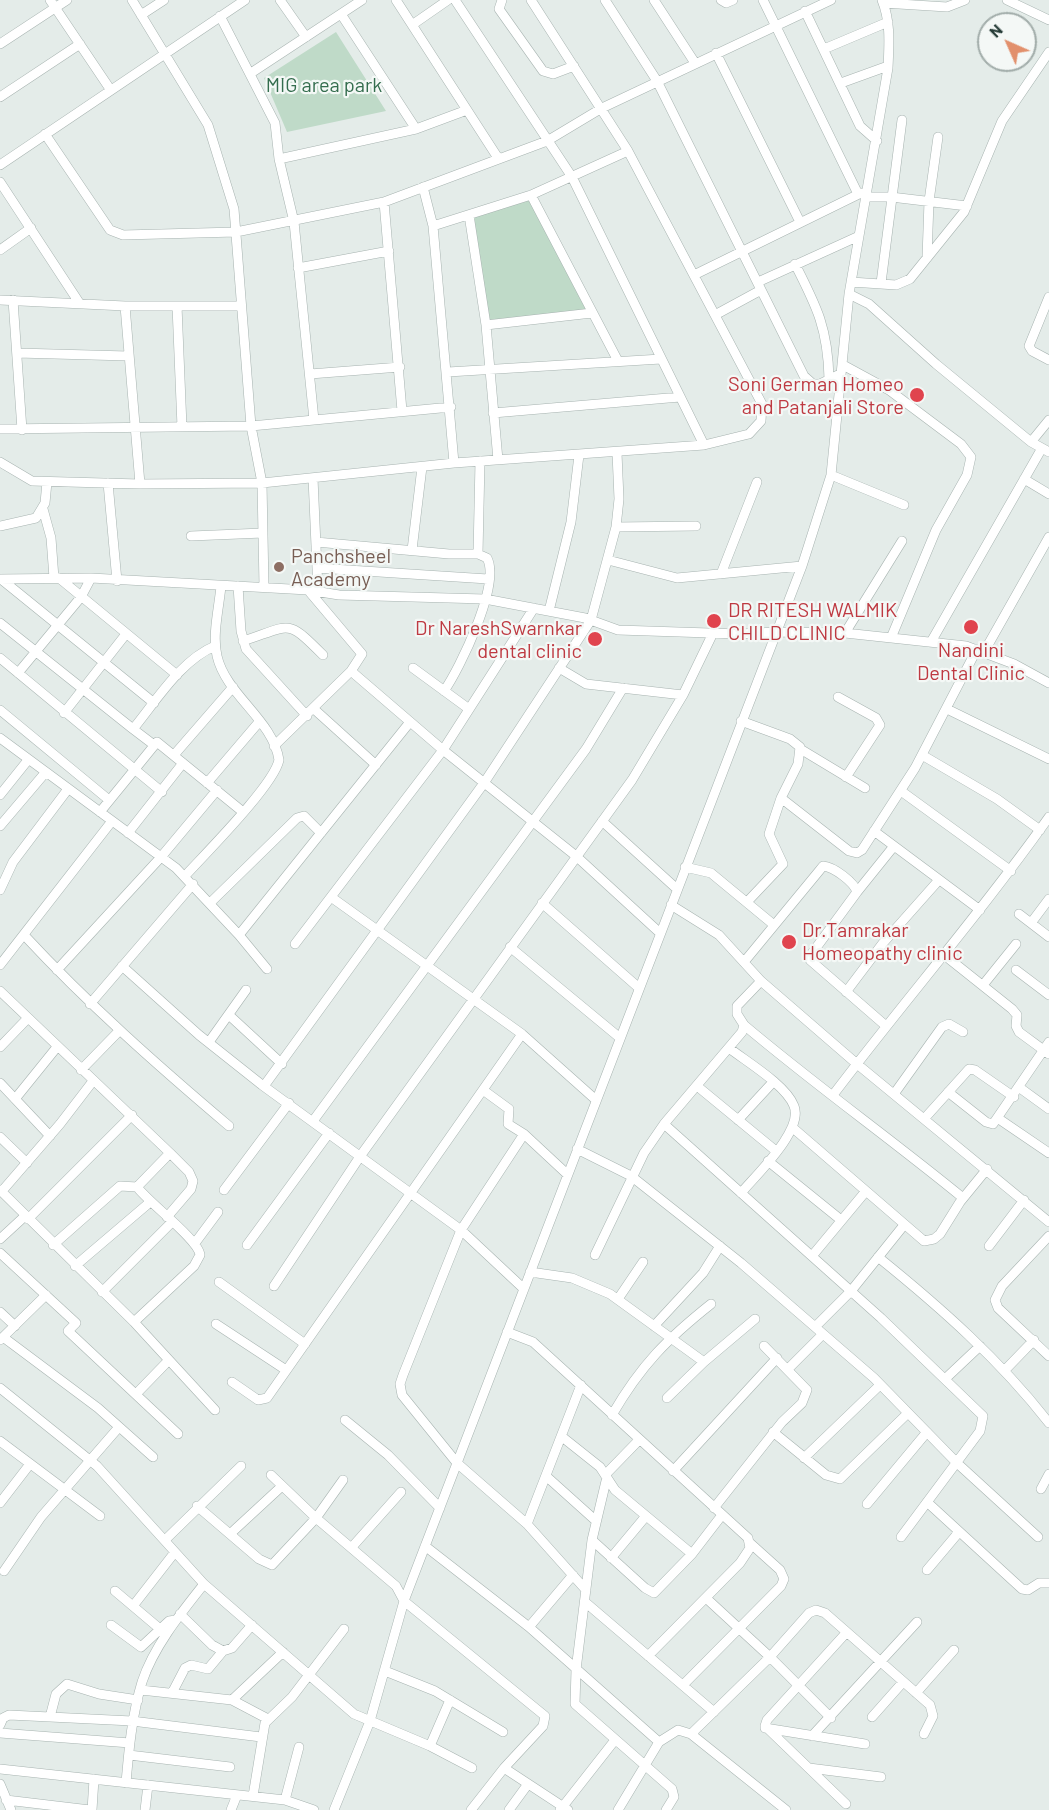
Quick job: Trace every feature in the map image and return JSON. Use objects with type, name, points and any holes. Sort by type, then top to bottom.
[{"type":"street","points":[[0,44],[53,4],[67,0]]},
{"type":"street","points":[[132,0],[166,52],[208,125],[234,209],[251,426],[262,483],[264,587]]},
{"type":"street","points":[[141,15],[164,0]]},
{"type":"street","points":[[0,165],[244,0]]},
{"type":"street","points":[[280,0],[306,37]]},
{"type":"street","points":[[251,73],[362,0]]},
{"type":"street","points":[[396,0],[498,158]]},
{"type":"street","points":[[412,25],[448,0]]},
{"type":"street","points":[[455,0],[572,177],[704,445]]},
{"type":"street","points":[[502,0],[500,9],[545,73],[552,74],[574,66]]},
{"type":"street","points":[[0,462],[21,477],[33,481],[140,484],[262,483],[454,463],[704,445],[748,434],[755,428],[763,414],[762,404],[694,274],[628,151],[531,0]]},
{"type":"street","points":[[605,0],[657,81],[804,376],[813,384],[829,379],[841,369]]},
{"type":"street","points":[[654,0],[695,63]]},
{"type":"street","points":[[721,0],[726,3],[733,0]]},
{"type":"street","points":[[763,0],[863,194]]},
{"type":"street","points":[[45,134],[110,230],[123,235],[237,232],[384,202],[547,141],[602,108],[831,0]]},
{"type":"street","points":[[334,1810],[369,1721],[404,1600],[802,566],[831,475],[849,294],[859,236],[863,194],[877,141],[888,66],[888,22],[883,2],[947,8],[965,0]]},
{"type":"street","points":[[1007,0],[1049,20]]},
{"type":"street","points":[[53,4],[111,90]]},
{"type":"street","points":[[805,11],[860,126],[877,141]]},
{"type":"street","points":[[341,14],[416,129]]},
{"type":"street","points":[[220,16],[275,123],[279,159],[294,222],[314,420]]},
{"type":"street","points":[[824,49],[888,22]]},
{"type":"street","points":[[0,98],[80,44]]},
{"type":"street","points":[[851,282],[896,285],[905,283],[927,258],[967,206],[1002,122],[1049,52]]},
{"type":"street","points":[[716,53],[800,222]]},
{"type":"street","points":[[841,83],[888,66]]},
{"type":"street","points":[[279,159],[416,129],[467,110]]},
{"type":"street","points":[[880,283],[902,120]]},
{"type":"street","points":[[927,258],[929,201],[938,137]]},
{"type":"street","points":[[434,226],[531,195],[628,151]]},
{"type":"street","points":[[0,182],[80,304]]},
{"type":"street","points":[[423,187],[434,226],[454,463]]},
{"type":"street","points":[[694,274],[863,194],[967,206]]},
{"type":"street","points":[[531,195],[618,361]]},
{"type":"street","points":[[384,202],[402,411]]},
{"type":"street","points":[[469,214],[486,325],[488,369],[498,460]]},
{"type":"street","points":[[0,250],[31,228]]},
{"type":"street","points":[[715,315],[795,264],[859,236]]},
{"type":"street","points":[[298,268],[389,251]]},
{"type":"street","points":[[795,264],[824,326],[829,350],[829,379]]},
{"type":"street","points":[[849,294],[869,304],[936,364],[1031,442],[1046,450],[1024,479],[931,642]]},
{"type":"street","points":[[1049,297],[1029,345],[1032,351],[1049,360]]},
{"type":"street","points":[[0,300],[125,306],[240,306]]},
{"type":"street","points":[[13,300],[22,430]]},
{"type":"street","points":[[125,306],[140,484]]},
{"type":"street","points":[[177,306],[182,427]]},
{"type":"street","points":[[486,325],[592,313]]},
{"type":"street","points":[[17,353],[128,356]]},
{"type":"street","points":[[448,372],[661,359]]},
{"type":"street","points":[[310,374],[400,367]]},
{"type":"street","points":[[841,369],[889,390],[960,444],[971,457],[968,475],[936,530],[891,638]]},
{"type":"street","points":[[493,413],[680,397]]},
{"type":"street","points":[[0,429],[251,426],[451,407]]},
{"type":"street","points":[[1031,442],[1049,420]]},
{"type":"street","points":[[261,1084],[280,1063],[484,783],[591,620],[609,560],[616,527],[619,499],[617,453]]},
{"type":"street","points":[[549,611],[572,522],[579,455]]},
{"type":"street","points":[[478,554],[480,461]]},
{"type":"street","points":[[412,550],[422,467]]},
{"type":"street","points":[[831,475],[904,505]]},
{"type":"street","points":[[313,478],[318,591]]},
{"type":"street","points":[[1024,479],[1049,494]]},
{"type":"street","points":[[46,482],[43,509],[51,538],[57,578],[177,675]]},
{"type":"street","points":[[721,574],[757,482]]},
{"type":"street","points":[[108,483],[117,581]]},
{"type":"street","points":[[0,526],[31,520],[43,509]]},
{"type":"street","points":[[616,527],[696,526]]},
{"type":"street","points":[[191,536],[263,533]]},
{"type":"street","points":[[781,798],[854,853],[862,850],[901,791],[980,651],[1049,537]]},
{"type":"street","points":[[845,633],[902,541]]},
{"type":"street","points":[[316,542],[478,554],[489,561],[485,599],[471,644],[444,691]]},
{"type":"street","points":[[609,560],[677,578],[802,566]]},
{"type":"street","points":[[317,568],[488,579]]},
{"type":"street","points":[[18,673],[81,597],[91,578]]},
{"type":"street","points":[[1,579],[91,578],[308,590],[339,595],[485,599],[591,620],[618,630],[845,633],[931,642],[980,651],[1049,682]]},
{"type":"street","points":[[1,579],[154,703]]},
{"type":"street","points":[[185,876],[243,812],[278,765],[278,756],[274,746],[233,687],[217,659],[215,646],[221,586]]},
{"type":"street","points":[[238,586],[243,641],[253,659],[310,712],[376,765]]},
{"type":"street","points":[[274,746],[286,737],[351,671],[362,654],[308,590]]},
{"type":"street","points":[[295,944],[443,750],[534,608]]},
{"type":"street","points":[[0,623],[36,649],[154,745]]},
{"type":"street","points":[[243,641],[290,627],[298,630],[323,656]]},
{"type":"street","points":[[274,1286],[361,1155],[633,780],[683,695],[713,633]]},
{"type":"street","points":[[64,713],[126,634]]},
{"type":"street","points":[[133,729],[177,675],[201,651],[215,646]]},
{"type":"street","points":[[0,658],[162,792]]},
{"type":"street","points":[[413,668],[470,709]]},
{"type":"street","points":[[560,668],[586,684],[683,695]]},
{"type":"street","points":[[351,671],[443,750],[576,856],[660,933]]},
{"type":"street","points":[[174,755],[233,687]]},
{"type":"street","points":[[313,1121],[586,749],[623,688]]},
{"type":"street","points":[[838,697],[876,718],[880,725],[846,777]]},
{"type":"street","points":[[947,709],[1049,759]]},
{"type":"street","points":[[0,711],[110,800]]},
{"type":"street","points":[[741,721],[790,739],[802,750],[864,788]]},
{"type":"street","points":[[207,783],[259,722]]},
{"type":"street","points":[[238,934],[332,821],[410,722]]},
{"type":"street","points":[[0,738],[185,876],[267,969]]},
{"type":"street","points":[[100,812],[157,742],[243,812]]},
{"type":"street","points":[[747,902],[783,864],[769,834],[781,798],[802,750]]},
{"type":"street","points":[[922,755],[978,787],[1040,830]]},
{"type":"street","points":[[0,795],[28,759]]},
{"type":"street","points":[[128,833],[183,763]]},
{"type":"street","points":[[0,826],[45,773]]},
{"type":"street","points":[[0,890],[12,862],[68,789]]},
{"type":"street","points":[[57,970],[161,857],[217,790]]},
{"type":"street","points":[[901,791],[1011,871]]},
{"type":"street","points":[[210,903],[297,818],[304,816],[322,831]]},
{"type":"street","points":[[834,1095],[886,1026],[1011,871],[1049,817]]},
{"type":"street","points":[[0,965],[112,821]]},
{"type":"street","points":[[602,821],[676,889]]},
{"type":"street","points":[[874,831],[938,881],[980,910]]},
{"type":"street","points":[[886,1026],[810,962],[810,956],[894,846]]},
{"type":"street","points":[[744,962],[823,866],[829,866],[854,885],[857,892]]},
{"type":"street","points":[[685,867],[711,873],[774,925]]},
{"type":"street","points":[[846,992],[883,943],[938,881]]},
{"type":"street","points":[[90,1004],[193,884]]},
{"type":"street","points":[[331,897],[522,1034],[596,1100]]},
{"type":"street","points":[[1031,924],[1049,899]]},
{"type":"street","points":[[542,903],[639,988]]},
{"type":"street","points":[[670,905],[719,935],[761,981],[857,1064],[1049,1222]]},
{"type":"street","points":[[1019,914],[1049,937]]},
{"type":"street","points":[[24,935],[90,1004],[229,1126]]},
{"type":"street","points":[[983,985],[1017,944]]},
{"type":"street","points":[[510,947],[620,1038]]},
{"type":"street","points":[[943,954],[1015,1012],[1019,1032],[1047,1049],[999,1119],[993,1124],[986,1122],[948,1092]]},
{"type":"street","points":[[122,966],[261,1084],[461,1230],[524,1289]]},
{"type":"street","points":[[1016,970],[1049,995]]},
{"type":"street","points":[[761,981],[737,1006],[737,1014],[744,1024],[801,1074],[834,1095],[963,1198]]},
{"type":"street","points":[[209,1042],[230,1016],[246,990]]},
{"type":"street","points":[[0,991],[81,1070],[132,1115],[189,1172],[193,1181],[191,1189],[169,1220],[102,1292]]},
{"type":"street","points":[[230,1016],[280,1063]]},
{"type":"street","points":[[0,1047],[28,1018]]},
{"type":"street","points":[[595,1255],[631,1176],[664,1124],[742,1032],[744,1024]]},
{"type":"street","points":[[894,1094],[942,1027],[949,1024],[963,1032]]},
{"type":"street","points":[[81,1070],[119,1031]]},
{"type":"street","points":[[232,1382],[261,1401],[267,1398],[522,1034]]},
{"type":"street","points":[[15,1099],[57,1047]]},
{"type":"street","points":[[729,1048],[773,1082],[795,1106],[796,1114],[793,1128],[741,1193]]},
{"type":"street","points":[[924,1119],[965,1071],[971,1068],[1014,1097]]},
{"type":"street","points":[[93,1081],[50,1136],[1,1191],[53,1245],[134,1322],[216,1410]]},
{"type":"street","points":[[738,1120],[773,1082]]},
{"type":"street","points":[[0,1083],[50,1136]]},
{"type":"street","points":[[697,1086],[776,1151]]},
{"type":"street","points":[[1020,1088],[1049,1109]]},
{"type":"street","points":[[483,1090],[507,1107],[508,1124],[524,1134],[567,1174]]},
{"type":"street","points":[[224,1190],[289,1103]]},
{"type":"street","points":[[0,1239],[27,1217],[132,1115]]},
{"type":"street","points":[[999,1119],[1049,1153]]},
{"type":"street","points":[[664,1124],[980,1411],[984,1420],[980,1431],[901,1537]]},
{"type":"street","points":[[793,1128],[918,1239],[930,1241],[934,1239],[987,1169]]},
{"type":"street","points":[[247,1245],[329,1133]]},
{"type":"street","points":[[524,1134],[461,1230],[400,1384],[402,1395],[457,1463],[527,1524],[586,1590]]},
{"type":"street","points":[[0,1137],[27,1163]]},
{"type":"street","points":[[577,1149],[631,1176],[720,1246],[880,1384],[957,1463],[1038,1537]]},
{"type":"street","points":[[136,1187],[170,1153]]},
{"type":"street","points":[[768,1161],[841,1221]]},
{"type":"street","points":[[53,1245],[120,1186],[136,1187],[149,1203],[195,1244],[200,1256],[194,1266],[134,1322]]},
{"type":"street","points":[[812,1256],[866,1191]]},
{"type":"street","points":[[989,1246],[1024,1200]]},
{"type":"street","points":[[75,1266],[149,1203]]},
{"type":"street","points":[[195,1244],[218,1212]]},
{"type":"street","points":[[788,1369],[904,1225]]},
{"type":"street","points":[[1049,1236],[1002,1286],[996,1296],[998,1308],[1049,1356]]},
{"type":"street","points":[[654,1326],[703,1273],[720,1246]]},
{"type":"street","points":[[0,1253],[76,1323],[68,1330],[178,1434]]},
{"type":"street","points":[[878,1257],[1005,1370],[1049,1422]]},
{"type":"street","points":[[618,1299],[643,1262]]},
{"type":"street","points":[[530,1272],[572,1278],[618,1299],[704,1362]]},
{"type":"street","points":[[219,1282],[305,1344]]},
{"type":"street","points":[[46,1295],[2,1338],[98,1408],[153,1458]]},
{"type":"street","points":[[612,1415],[634,1378],[669,1338],[711,1304]]},
{"type":"street","points":[[0,1312],[15,1326]]},
{"type":"street","points":[[667,1398],[704,1362],[755,1319]]},
{"type":"street","points":[[216,1324],[286,1370]]},
{"type":"street","points":[[507,1332],[533,1342],[743,1532],[750,1543],[780,1570],[784,1579],[683,1685]]},
{"type":"street","points":[[1005,1370],[1034,1340]]},
{"type":"street","points":[[714,1508],[773,1432],[807,1394],[806,1388],[764,1346]]},
{"type":"street","points":[[945,1378],[980,1346]]},
{"type":"street","points":[[673,1471],[777,1358]]},
{"type":"street","points":[[136,1394],[169,1360]]},
{"type":"street","points":[[804,1458],[880,1384]]},
{"type":"street","points":[[527,1524],[581,1385]]},
{"type":"street","points":[[0,1388],[89,1459],[130,1500],[204,1584],[360,1718],[430,1746],[472,1768]]},
{"type":"street","points":[[773,1432],[826,1475],[840,1479],[908,1413]]},
{"type":"street","points":[[345,1420],[388,1455],[440,1508]]},
{"type":"street","points":[[4,1571],[64,1489],[119,1427]]},
{"type":"street","points":[[867,1504],[927,1432]]},
{"type":"street","points":[[561,1436],[600,1467],[606,1478],[646,1516],[692,1554]]},
{"type":"street","points":[[639,1440],[606,1478],[595,1520],[574,1695],[577,1707],[674,1792],[674,1797],[666,1810]]},
{"type":"street","points":[[0,1441],[100,1516]]},
{"type":"street","points":[[0,1503],[30,1464]]},
{"type":"street","points":[[165,1540],[197,1506],[241,1466]]},
{"type":"street","points":[[1041,1489],[1049,1474]]},
{"type":"street","points":[[271,1475],[316,1518],[396,1586],[404,1600],[545,1716],[543,1726],[504,1768],[471,1810]]},
{"type":"street","points":[[546,1476],[595,1520]]},
{"type":"street","points":[[197,1506],[259,1559],[272,1565],[316,1518],[343,1480]]},
{"type":"street","points":[[230,1534],[282,1486]]},
{"type":"street","points":[[352,1547],[402,1492]]},
{"type":"street","points":[[927,1502],[1022,1589],[1028,1590],[1039,1583],[1049,1583]]},
{"type":"street","points":[[592,1540],[645,1588],[654,1593],[692,1554],[722,1515]]},
{"type":"street","points":[[611,1558],[646,1516]]},
{"type":"street","points":[[927,1570],[959,1532]]},
{"type":"street","points":[[648,1656],[746,1555],[750,1543]]},
{"type":"street","points":[[425,1546],[529,1627],[659,1742]]},
{"type":"street","points":[[134,1606],[175,1552]]},
{"type":"street","points":[[529,1627],[573,1575]]},
{"type":"street","points":[[126,1782],[132,1721],[143,1680],[178,1617],[204,1584]]},
{"type":"street","points":[[115,1591],[160,1629]]},
{"type":"street","points":[[706,1598],[831,1718]]},
{"type":"street","points":[[585,1602],[714,1712]]},
{"type":"street","points":[[691,1734],[770,1657],[809,1613],[816,1610],[825,1613],[880,1664],[916,1693],[932,1710],[930,1723],[924,1734]]},
{"type":"street","points":[[111,1625],[141,1647],[171,1620],[178,1617]]},
{"type":"street","points":[[178,1617],[212,1645],[224,1651]]},
{"type":"street","points":[[812,1736],[917,1622]]},
{"type":"street","points":[[172,1693],[185,1668],[191,1665],[208,1670],[224,1651],[232,1648],[252,1625]]},
{"type":"street","points":[[253,1797],[261,1737],[268,1719],[281,1709],[309,1676],[344,1629]]},
{"type":"street","points":[[765,1728],[767,1720],[846,1634]]},
{"type":"street","points":[[916,1693],[954,1650]]},
{"type":"street","points":[[232,1700],[283,1652]]},
{"type":"street","points":[[385,1671],[435,1691],[503,1732]]},
{"type":"street","points":[[872,1716],[903,1682]]},
{"type":"street","points":[[50,1717],[56,1694],[67,1684],[99,1694],[172,1693],[232,1700],[268,1719]]},
{"type":"street","points":[[430,1746],[450,1700]]},
{"type":"street","points":[[0,1725],[3,1718],[9,1715],[132,1721],[261,1737]]},
{"type":"street","points":[[765,1728],[865,1744]]},
{"type":"street","points":[[765,1728],[846,1804]]},
{"type":"street","points":[[618,1810],[659,1742],[672,1731],[682,1730],[691,1734],[786,1810]]},
{"type":"street","points":[[0,1733],[130,1743]]},
{"type":"street","points":[[504,1768],[564,1809],[615,1740]]},
{"type":"street","points":[[285,1800],[299,1747]]},
{"type":"street","points":[[129,1755],[230,1767]]},
{"type":"street","points":[[808,1768],[880,1778]]},
{"type":"street","points":[[0,1769],[285,1800],[314,1810]]},
{"type":"street","points":[[6,1800],[91,1810],[94,1779]]},
{"type":"street","points":[[0,1784],[10,1810]]},
{"type":"street","points":[[509,1810],[528,1784]]},
{"type":"street","points":[[145,1810],[148,1785]]},
{"type":"street","points":[[231,1810],[237,1795]]},
{"type":"green space","name":"MIG area park","points":[[336,32],[386,111],[287,132],[264,78]]},
{"type":"green space","points":[[531,195],[592,313],[486,325],[469,215]]},
{"type":"place","name":"Soni German Homeo and Patanjali Store","points":[[917,395]]},
{"type":"place","name":"Panchsheel Academy","points":[[279,567]]},
{"type":"place","name":"DR RITESH WALMIK CHILD CLINIC","points":[[714,621]]},
{"type":"place","name":"Nandini Dental Clinic","points":[[971,627]]},
{"type":"place","name":"Dr NareshSwarnkar dental clinic","points":[[595,639]]},
{"type":"place","name":"Dr.Tamrakar Homeopathy clinic","points":[[789,942]]}]
